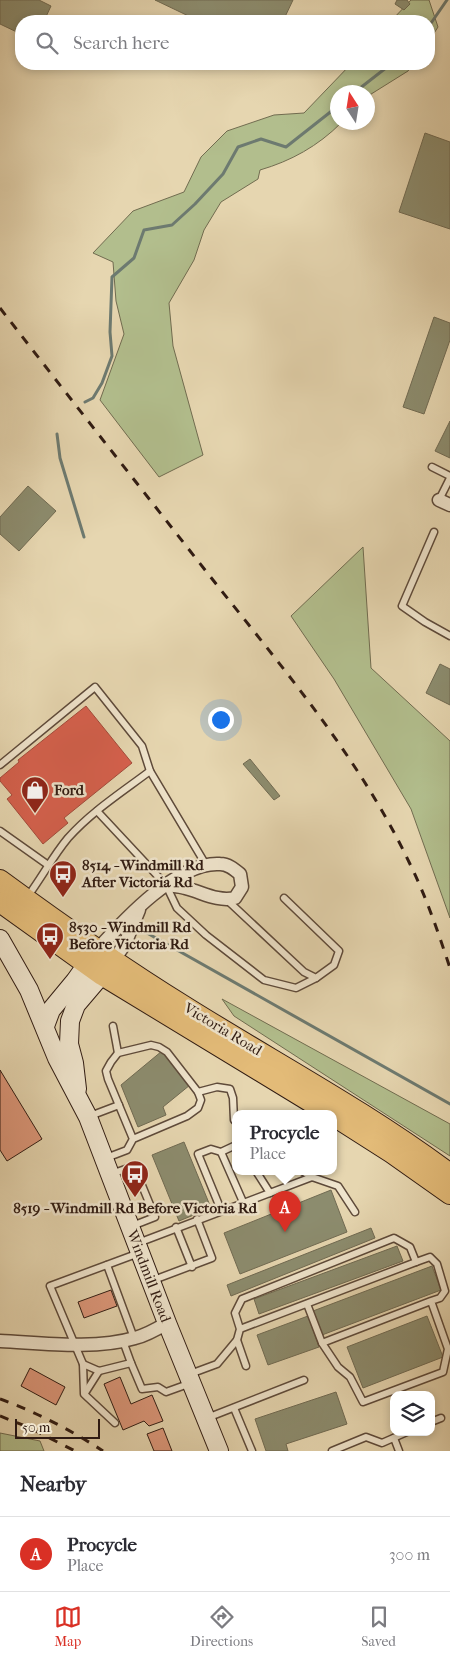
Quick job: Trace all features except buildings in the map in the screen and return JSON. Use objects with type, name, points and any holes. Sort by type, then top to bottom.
[{"type":"main road","name":"Victoria Road","points":[[0,880],[26,899],[100,963],[186,1007],[310,1082],[424,1155],[450,1174]]},
{"type":"main road","name":"Victoria Road","points":[[0,902],[100,963],[324,1110]]},
{"type":"main road","name":"Windmill Road","points":[[0,939],[29,990],[57,1058],[83,1110],[219,1451]]},
{"type":"main road","points":[[45,1026],[51,1010],[100,963]]},
{"type":"main road","name":"Windmill Road","points":[[83,1110],[69,1044],[70,1021],[76,1005],[100,963]]},
{"type":"main road","points":[[337,1118],[392,1153],[450,1194]]},
{"type":"street","points":[[100,963],[141,905],[166,885],[184,873],[200,866],[220,864],[232,867],[240,874],[242,887],[235,898],[226,900],[186,888],[166,885]]},
{"type":"street","points":[[100,963],[125,944],[141,905]]},
{"type":"street","points":[[0,1341],[74,1344],[129,1340],[167,1323]]},
{"type":"lane","points":[[432,467],[450,477],[445,502]]},
{"type":"lane","points":[[434,532],[402,606],[425,622],[449,633]]},
{"type":"lane","points":[[0,765],[96,687],[142,746],[150,771],[206,865]]},
{"type":"lane","points":[[26,899],[48,865],[69,838],[97,811],[150,771]]},
{"type":"lane","points":[[97,811],[166,885],[177,908],[206,935],[264,980],[296,988],[334,966],[339,951],[284,898]]},
{"type":"lane","points":[[0,831],[48,865]]},
{"type":"lane","points":[[226,900],[304,972],[316,978]]},
{"type":"lane","points":[[112,1026],[118,1053]]},
{"type":"lane","points":[[107,1167],[127,1150],[133,1139],[187,1116],[198,1108],[201,1100],[198,1092],[167,1052],[159,1047],[151,1046],[118,1053],[106,1071],[133,1139]]},
{"type":"lane","points":[[198,1092],[217,1087],[230,1089],[233,1098],[233,1110]]},
{"type":"lane","points":[[83,1110],[119,1105]]},
{"type":"lane","points":[[221,1210],[198,1154],[211,1149],[221,1152],[232,1147]]},
{"type":"lane","points":[[221,1152],[243,1202]]},
{"type":"lane","points":[[107,1167],[134,1166],[155,1217],[136,1241],[108,1265],[50,1286],[83,1364],[84,1394],[115,1423]]},
{"type":"lane","points":[[259,1175],[270,1193]]},
{"type":"lane","points":[[309,1175],[338,1186],[355,1212]]},
{"type":"lane","points":[[136,1241],[312,1177]]},
{"type":"lane","points":[[151,1281],[212,1258],[197,1219]]},
{"type":"lane","points":[[176,1227],[192,1266]]},
{"type":"lane","points":[[108,1265],[129,1340],[131,1363],[142,1389],[158,1387],[166,1392],[217,1364],[237,1340],[240,1329],[235,1313],[242,1299],[394,1238],[410,1247],[416,1262]]},
{"type":"lane","points":[[240,1329],[430,1257],[438,1264],[445,1291],[440,1298],[322,1343]]},
{"type":"lane","points":[[307,1304],[322,1343],[338,1367],[350,1377],[362,1402],[443,1372],[448,1349],[431,1301]]},
{"type":"lane","points":[[237,1340],[246,1366]]},
{"type":"lane","points":[[83,1364],[99,1371],[131,1363]]},
{"type":"lane","points":[[84,1394],[99,1371]]},
{"type":"lane","points":[[206,1419],[304,1380]]},
{"type":"lane","points":[[234,1408],[252,1451]]},
{"type":"lane","points":[[435,1420],[441,1418]]},
{"type":"lane","points":[[332,1451],[366,1437],[382,1443],[398,1436]]},
{"type":"lane","points":[[394,1438],[400,1451]]},
{"type":"green space","points":[[411,0],[429,0],[434,15],[397,15]]},
{"type":"green space","points":[[435,18],[438,27],[435,32]]},
{"type":"green space","points":[[345,70],[408,71],[375,92],[375,85],[331,85]]},
{"type":"green space","points":[[330,86],[330,130],[333,130],[304,152],[260,170],[258,179],[221,202],[204,230],[194,260],[169,303],[173,346],[203,455],[159,477],[100,400],[124,334],[116,301],[113,262],[93,253],[133,211],[184,192],[201,157],[227,131],[274,115],[304,113]]},
{"type":"green space","points":[[363,547],[371,668],[450,741],[450,918],[411,809],[334,679],[291,616]]},
{"type":"green space","points":[[222,999],[450,1124],[450,1156],[234,1016]]},
{"type":"green space","points":[[0,1433],[40,1441],[44,1451],[0,1451]]},
{"type":"waterway","points":[[435,17],[447,0]]},
{"type":"waterway","points":[[364,85],[383,70]]},
{"type":"waterway","points":[[85,402],[93,398],[102,383],[112,356],[110,332],[112,277],[134,258],[144,230],[172,225],[223,174],[238,147],[261,139],[286,147],[330,112]]},
{"type":"waterway","points":[[57,434],[60,458],[84,537]]},
{"type":"waterway","points":[[147,933],[450,1104]]},
{"type":"railway","points":[[0,308],[291,678],[343,749],[389,823],[409,862],[426,901],[450,968]]},
{"type":"railway","points":[[0,1399],[53,1422],[103,1451]]},
{"type":"railway","points":[[0,1416],[28,1427],[75,1451]]},
{"type":"place","name":"Ford","points":[[35,814]]},
{"type":"place","name":"8514 - Windmill Rd After Victoria Rd","points":[[63,898]]},
{"type":"place","name":"8530 - Windmill Rd Before Victoria Rd","points":[[50,960]]},
{"type":"place","name":"8519 - Windmill Rd Before Victoria Rd","points":[[135,1198]]},
{"type":"place","name":"Procycle","points":[[285,1232]]}]
